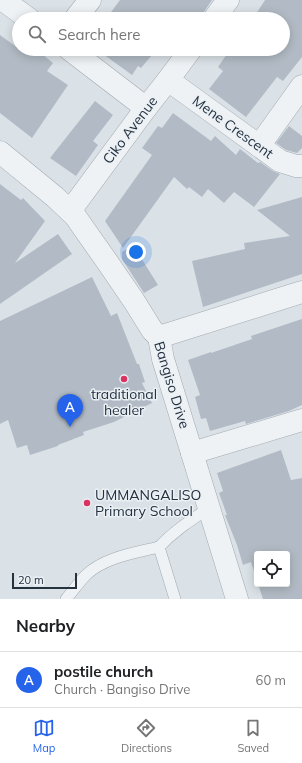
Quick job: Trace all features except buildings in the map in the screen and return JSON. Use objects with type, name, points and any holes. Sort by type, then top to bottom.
[{"type":"street","points":[[3,0],[19,12]]},
{"type":"street","points":[[81,12],[90,0]]},
{"type":"street","points":[[219,12],[228,0]]},
{"type":"street","points":[[78,56],[146,108]]},
{"type":"street","name":"Ciko Avenue","points":[[70,211],[186,56]]},
{"type":"street","name":"Mene Crescent","points":[[168,80],[280,161],[296,166],[302,166]]},
{"type":"street","points":[[259,146],[302,86]]},
{"type":"street","name":"Bangiso Drive","points":[[0,152],[70,211],[105,258],[158,337],[163,359],[237,599]]},
{"type":"street","points":[[158,337],[302,292]]},
{"type":"street","points":[[192,453],[302,420]]},
{"type":"lane","points":[[66,599],[87,575],[102,563],[128,554],[159,547],[181,527],[209,508]]},
{"type":"lane","points":[[159,547],[175,599]]},
{"type":"place","name":"traditional healer","points":[[124,379]]},
{"type":"place","name":"postile church","points":[[70,427]]},
{"type":"place","name":"UMMANGALISO Primary School","points":[[87,503]]}]
